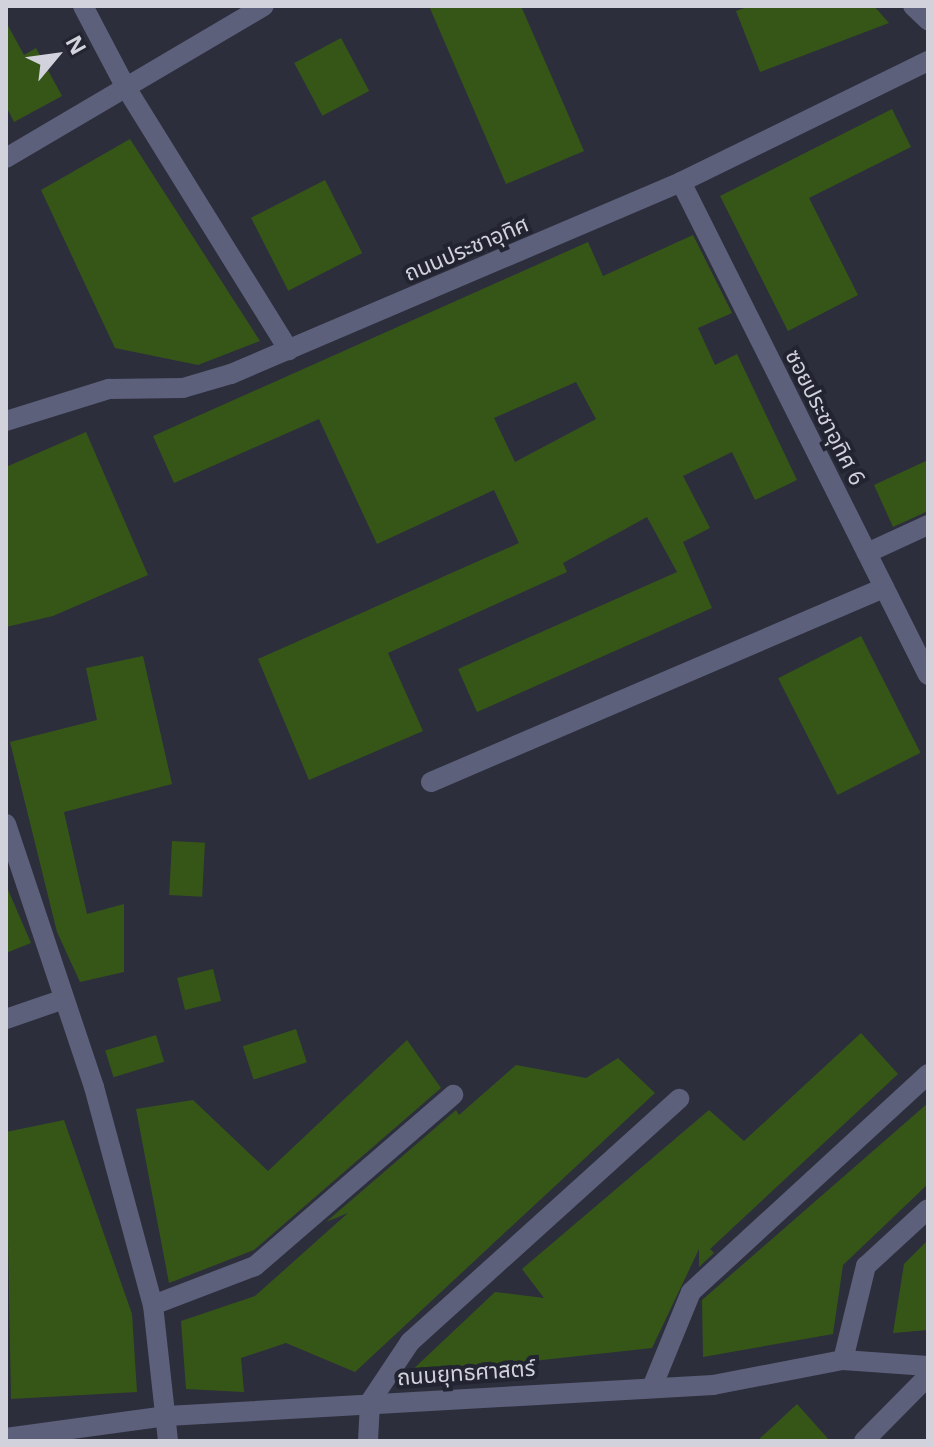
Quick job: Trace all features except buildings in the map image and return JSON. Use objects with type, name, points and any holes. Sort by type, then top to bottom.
[{"type":"street","points":[[83,6],[125,86],[289,350]]},
{"type":"street","points":[[6,158],[264,6]]},
{"type":"street","points":[[913,6],[928,20]]},
{"type":"street","name":"ถนนประชาอุทิศ","points":[[6,421],[109,389],[183,388],[289,350],[681,182],[928,61]]},
{"type":"street","name":"ซอยประชาอุทิศ 6","points":[[681,182],[928,675]]},
{"type":"street","points":[[867,553],[928,525]]},
{"type":"street","points":[[431,782],[884,588]]},
{"type":"street","points":[[6,824],[64,999],[153,1305],[168,1441]]},
{"type":"street","points":[[6,1019],[64,999]]},
{"type":"street","points":[[653,1385],[691,1292],[928,1074]]},
{"type":"street","points":[[153,1305],[255,1266],[453,1095]]},
{"type":"street","points":[[368,1441],[370,1402],[410,1342],[679,1099]]},
{"type":"street","points":[[843,1360],[866,1266],[928,1209]]},
{"type":"street","name":"ถนนยุทธศาสตร์","points":[[6,1438],[167,1416],[653,1385],[713,1385],[843,1360],[928,1366]]},
{"type":"street","points":[[864,1441],[928,1376]]}]
